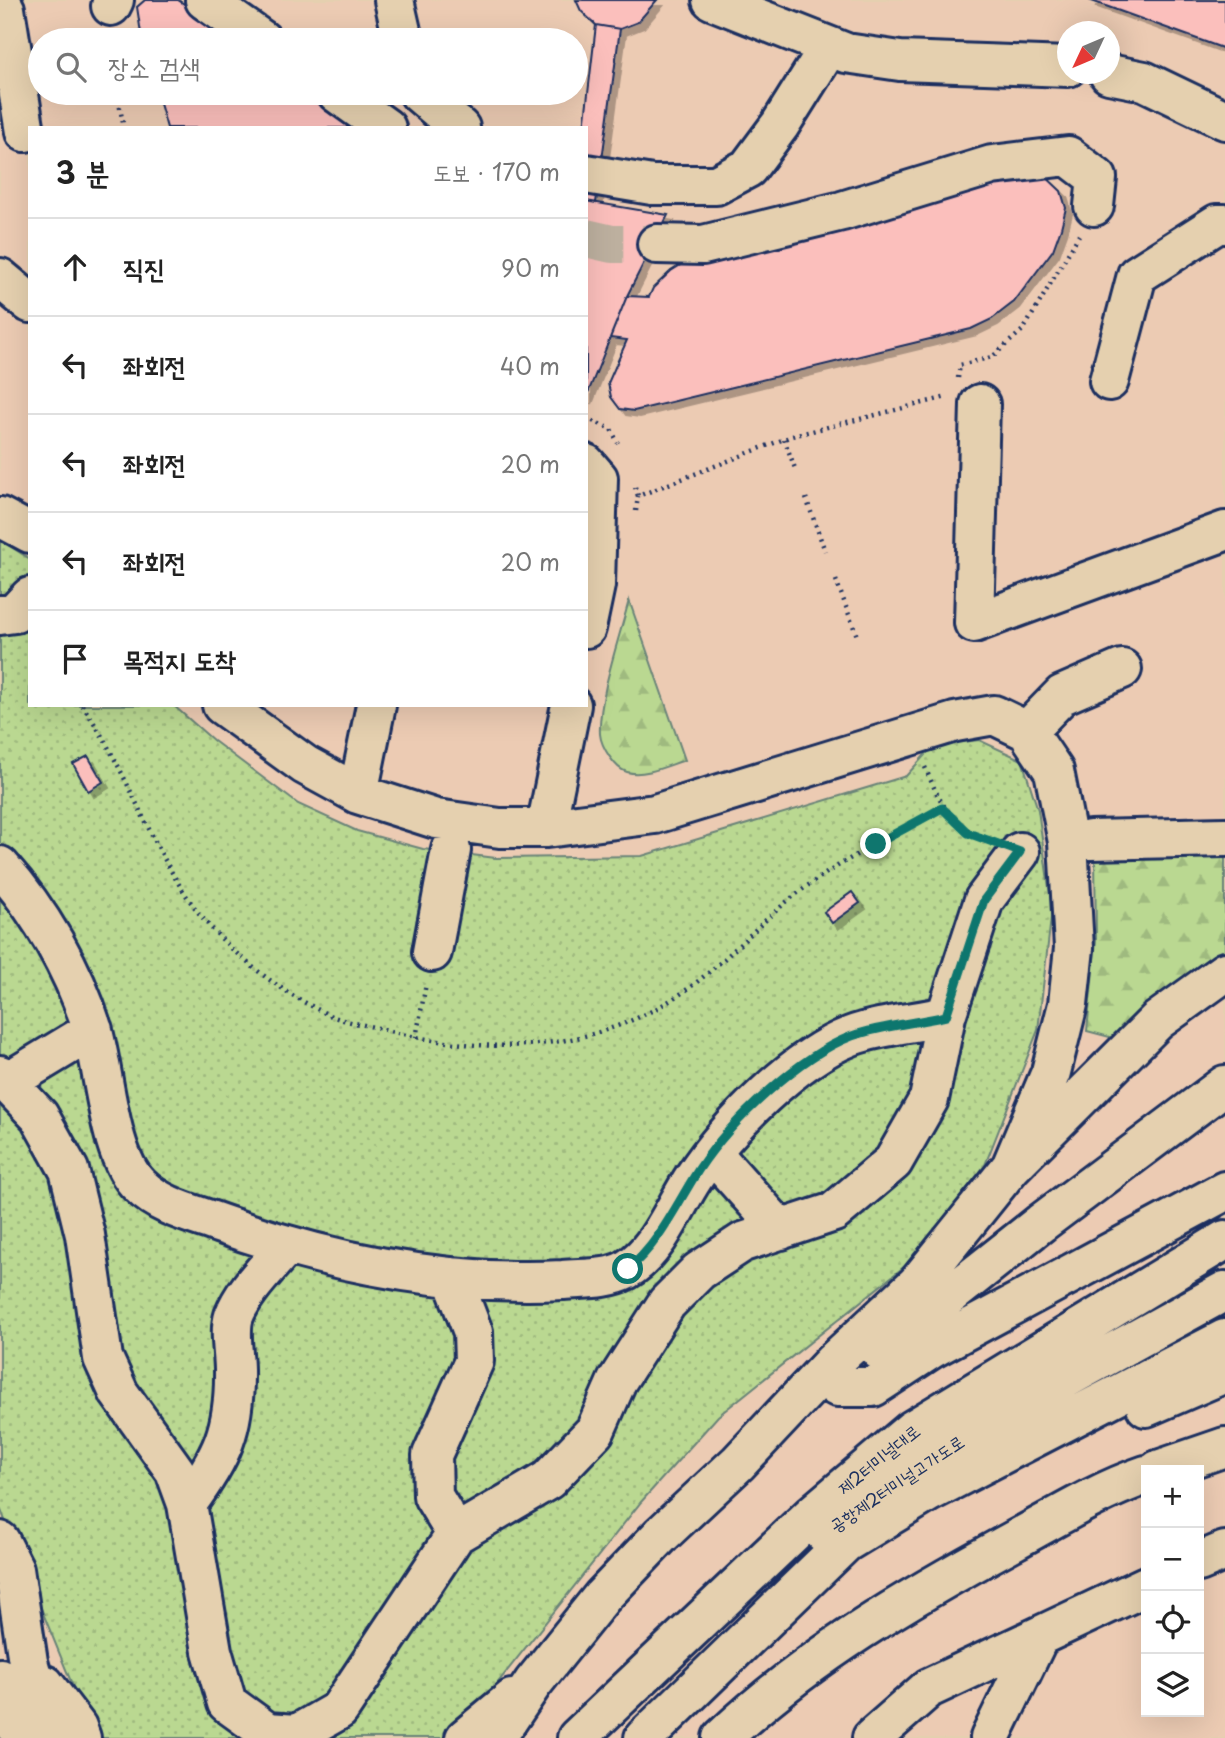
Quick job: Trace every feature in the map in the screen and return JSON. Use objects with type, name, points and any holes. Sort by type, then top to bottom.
[{"type":"street","points":[[205,0],[245,28]]},
{"type":"street","points":[[394,0],[400,28]]},
{"type":"street","points":[[712,0],[846,53],[901,61],[1057,67]]},
{"type":"street","points":[[0,5],[5,9],[25,132]]},
{"type":"street","points":[[588,174],[652,185],[716,185],[748,168],[780,125],[829,47]]},
{"type":"street","points":[[1120,76],[1144,81],[1225,120]]},
{"type":"street","points":[[354,105],[383,126]]},
{"type":"street","points":[[433,105],[458,126]]},
{"type":"street","points":[[657,244],[703,245],[842,211],[992,165],[1068,156],[1097,178],[1094,206]]},
{"type":"street","points":[[1109,381],[1137,275],[1217,224],[1225,224]]},
{"type":"street","points":[[0,278],[28,301]]},
{"type":"street","points":[[964,394],[974,624],[1225,531]]},
{"type":"street","points":[[588,466],[598,478],[591,550],[595,585],[588,618]]},
{"type":"street","points":[[0,517],[28,532]]},
{"type":"street","points":[[0,615],[15,613],[28,599]]},
{"type":"street","points":[[1027,731],[1062,695],[1122,669]]},
{"type":"street","points":[[225,707],[305,765],[358,794],[436,819],[500,828],[546,828],[655,814],[678,804],[955,722],[994,715],[1027,731],[1055,771],[1069,842],[1074,948],[1068,1004],[1051,1072],[1012,1167]]},
{"type":"street","points":[[358,794],[376,707]]},
{"type":"street","points":[[546,828],[571,707]]},
{"type":"street","points":[[1090,841],[1225,837]]},
{"type":"street","points":[[432,953],[451,850]]},
{"type":"street","points":[[93,1030],[3,1078],[39,1116],[69,1170],[77,1196],[103,1357],[119,1393],[175,1471],[187,1504],[212,1651],[227,1703],[267,1732],[297,1734],[339,1710],[456,1534],[548,1480],[595,1431],[617,1381],[661,1313],[699,1271],[743,1242],[834,1212],[893,1162],[929,1099],[946,1016],[984,900],[1020,852]]},
{"type":"street","points":[[0,866],[19,886],[76,981],[93,1030],[123,1166],[140,1187],[165,1203],[285,1247],[415,1275],[509,1282],[611,1277],[622,1272],[643,1257],[712,1153],[776,1086],[815,1057],[852,1036],[946,1016]]},
{"type":"street","points":[[496,1738],[533,1683],[611,1588],[662,1534],[738,1463],[832,1363],[917,1284],[1012,1167],[1157,1021],[1225,972]]},
{"type":"street","points":[[738,1463],[1041,1223],[1225,1085]]},
{"type":"street","points":[[712,1153],[781,1230]]},
{"type":"street","points":[[77,1196],[123,1166]]},
{"type":"street","points":[[837,1387],[873,1387],[931,1349],[1225,1191]]},
{"type":"street","name":"제2터미널대로","points":[[577,1738],[814,1513],[912,1430],[1225,1240]]},
{"type":"street","points":[[187,1504],[222,1452],[230,1430],[235,1400],[233,1320],[241,1301],[285,1247]]},
{"type":"street","points":[[622,1272],[661,1313]]},
{"type":"street","points":[[452,1277],[473,1332],[474,1361],[432,1455],[433,1496],[456,1534]]},
{"type":"street","name":"공항제2터미널고가도로","points":[[616,1738],[826,1531],[1010,1409],[1225,1292]]},
{"type":"street","points":[[644,1738],[845,1544],[929,1492],[1225,1339]]},
{"type":"street","points":[[668,1738],[859,1559],[963,1492],[1051,1449],[1225,1373]]},
{"type":"street","points":[[1173,1465],[1225,1447]]},
{"type":"street","points":[[722,1738],[754,1707],[845,1640],[981,1558],[1112,1487],[1141,1477]]},
{"type":"street","points":[[0,1541],[14,1569],[14,1670],[21,1738]]},
{"type":"street","points":[[1204,1560],[1225,1551]]},
{"type":"street","points":[[872,1738],[929,1688],[1141,1588]]},
{"type":"street","points":[[0,1608],[14,1670],[51,1738]]},
{"type":"street","points":[[989,1738],[1039,1637]]},
{"type":"street","points":[[14,1670],[77,1727],[81,1738]]},
{"type":"street","points":[[465,1738],[533,1683]]},
{"type":"path","points":[[119,105],[124,126]]},
{"type":"path","points":[[638,496],[784,439],[964,394],[960,365],[992,357],[1024,329],[1065,262],[1094,206]]},
{"type":"path","points":[[588,419],[611,429],[622,451]]},
{"type":"path","points":[[784,439],[796,471]]},
{"type":"path","points":[[634,484],[638,496],[636,511]]},
{"type":"path","points":[[806,498],[825,551]]},
{"type":"path","points":[[836,580],[857,636]]},
{"type":"path","points":[[83,707],[133,793],[180,885],[214,931],[263,976],[327,1014],[416,1038],[491,1047],[543,1046],[617,1026],[679,994],[812,882],[942,808]]},
{"type":"path","points":[[923,762],[942,808],[968,833],[1020,852]]},
{"type":"path","points":[[416,1038],[432,953]]},
{"type":"shaded area","points":[[0,0],[1225,0],[1225,1738],[0,1738]]},
{"type":"green space","points":[[0,540],[28,558],[28,707],[175,707],[214,741],[298,804],[357,831],[423,849],[496,858],[642,856],[906,776],[933,746],[979,740],[1022,760],[1038,810],[1052,909],[1038,1030],[985,1165],[910,1262],[718,1416],[641,1502],[454,1738],[94,1738],[0,1508]]},
{"type":"green space","points":[[629,600],[685,760],[641,773],[627,772],[613,762],[600,734],[602,703]]},
{"type":"green space","points":[[1225,847],[1225,960],[1117,1039],[1087,1031],[1096,940],[1095,855]]},
{"type":"building","points":[[145,0],[178,0],[220,28],[140,28],[137,7]]},
{"type":"building","points":[[576,0],[657,0],[638,22],[620,29],[596,25],[581,11]]},
{"type":"building","points":[[1089,0],[1225,0],[1225,49]]},
{"type":"building","points":[[596,25],[620,29],[596,203],[588,201],[588,126],[584,126]]},
{"type":"building","points":[[160,105],[326,105],[357,126],[166,126]]},
{"type":"building","points":[[1028,173],[1042,173],[1061,191],[1066,208],[1053,250],[1014,302],[992,319],[971,329],[634,411],[620,409],[611,397],[608,383],[627,340],[610,338],[627,296],[649,297],[653,288],[671,271],[692,258]]},
{"type":"building","points":[[588,201],[668,215],[627,296],[588,393]]},
{"type":"building","points":[[88,756],[103,782],[88,791],[73,764]]},
{"type":"building","points":[[852,892],[860,903],[832,923],[824,912]]},
{"type":"tunnel","points":[[588,238],[612,244],[657,244]]},
{"type":"route","points":[[628,1269],[643,1257],[657,1239],[702,1165],[737,1124],[776,1086],[815,1057],[852,1036],[946,1016],[984,900],[1020,852],[968,833],[942,808],[876,844]]}]
